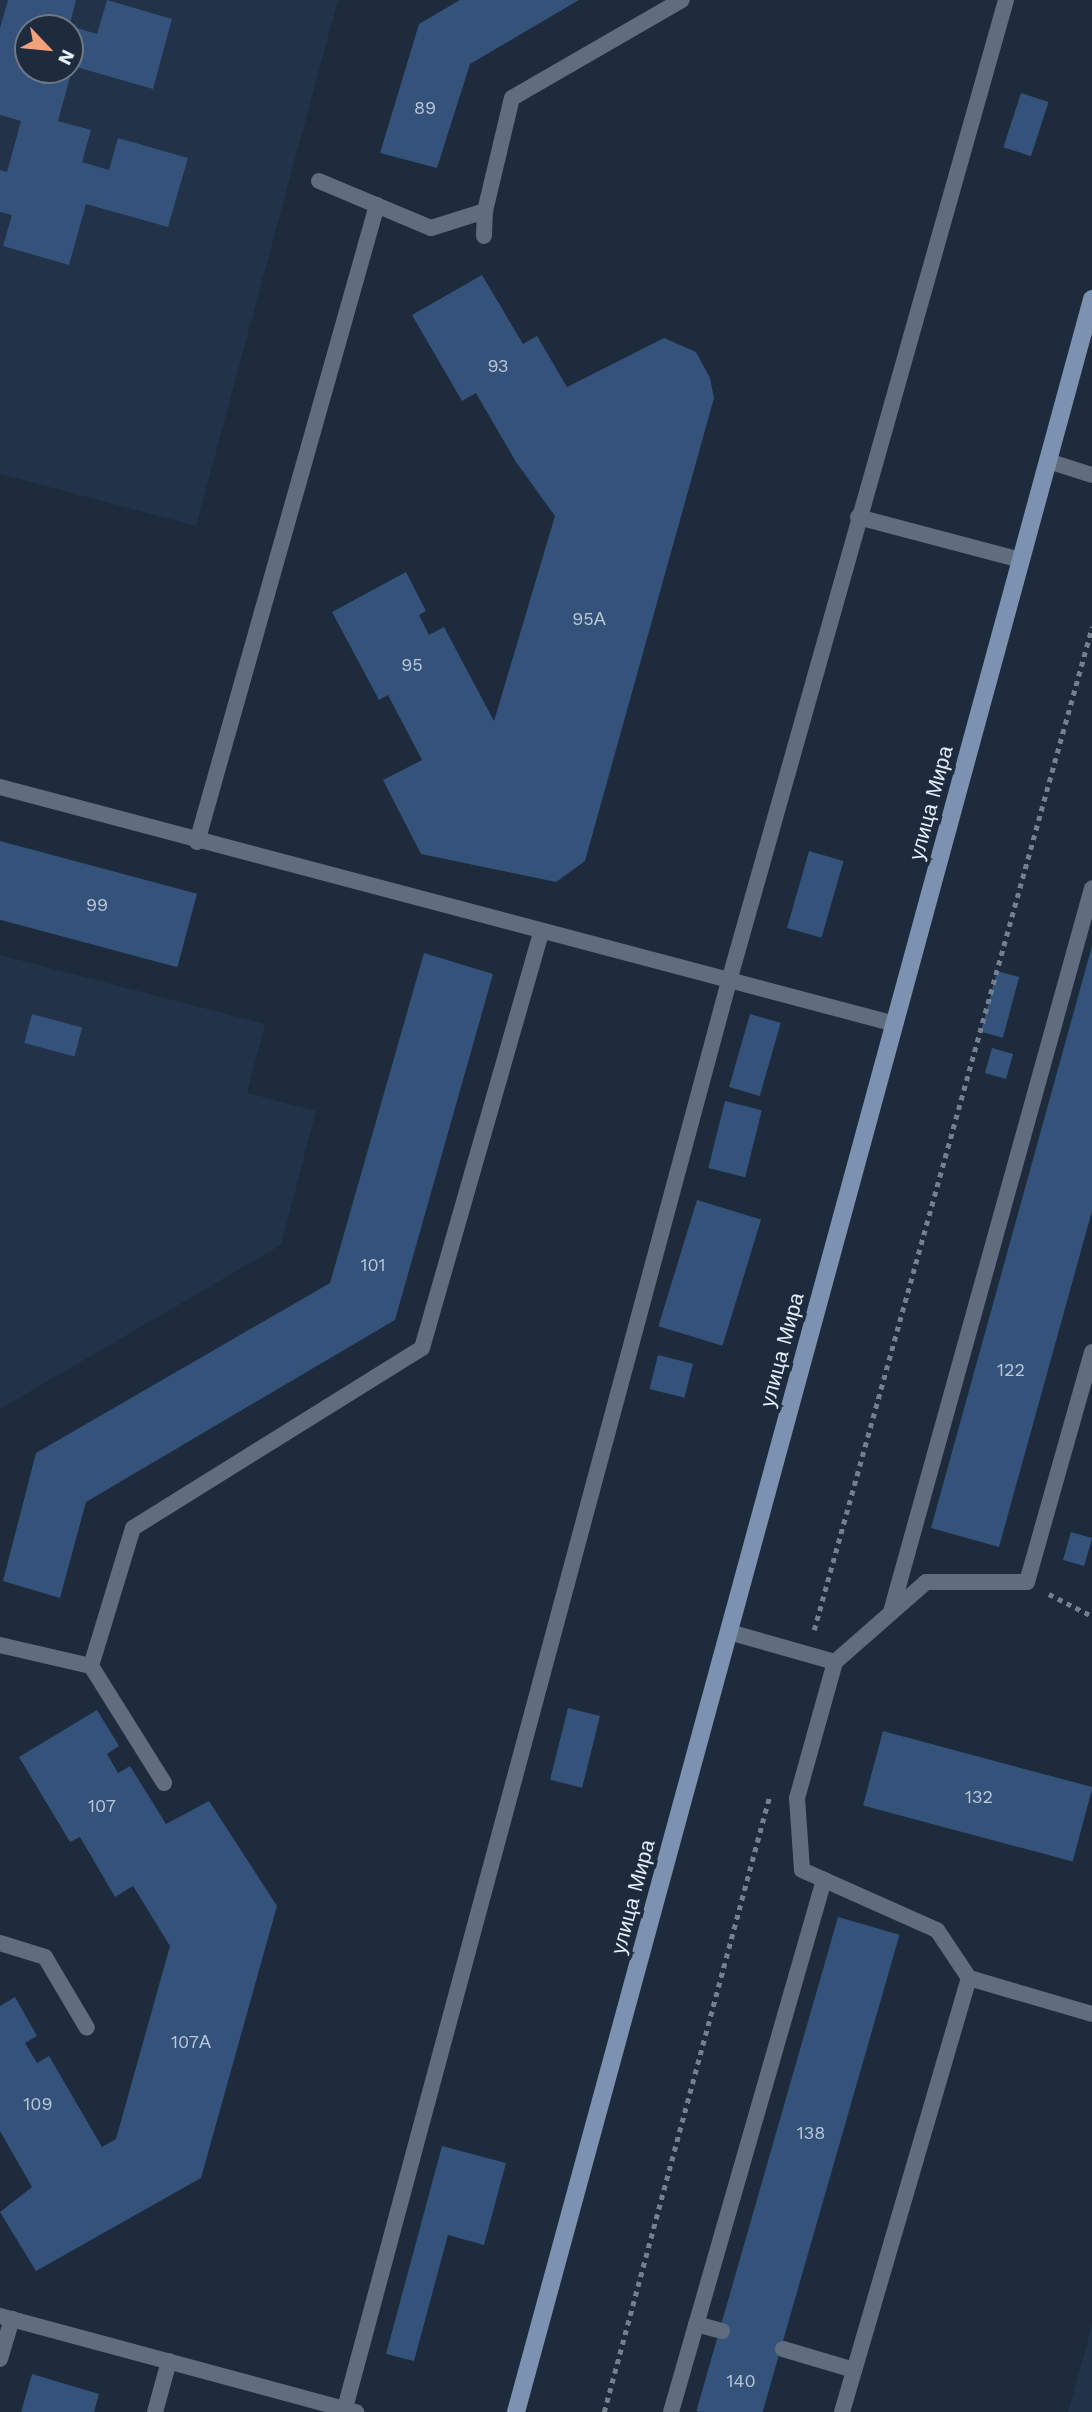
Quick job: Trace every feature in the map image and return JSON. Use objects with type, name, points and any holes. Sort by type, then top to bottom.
[{"type":"main road","name":"улица Мира","points":[[516,2412],[1092,299]]},
{"type":"lane","points":[[484,236],[485,211],[512,98],[682,0]]},
{"type":"lane","points":[[0,2359],[6,2318],[348,2411],[729,981],[1006,0]]},
{"type":"lane","points":[[319,181],[432,228],[485,211]]},
{"type":"lane","points":[[198,842],[377,205]]},
{"type":"lane","points":[[1048,461],[1092,475]]},
{"type":"lane","points":[[859,517],[1021,560]]},
{"type":"lane","points":[[0,787],[198,842],[895,1024]]},
{"type":"lane","points":[[891,1612],[1030,1138],[1092,888]]},
{"type":"lane","points":[[92,1666],[134,1528],[422,1348],[541,932]]},
{"type":"lane","points":[[1092,1352],[1027,1582],[926,1582],[835,1661],[797,1798],[802,1870],[937,1930],[969,1978],[1092,2014]]},
{"type":"lane","points":[[729,1632],[835,1661]]},
{"type":"lane","points":[[0,1645],[92,1666],[164,1783]]},
{"type":"lane","points":[[671,2412],[824,1880]]},
{"type":"lane","points":[[0,1944],[45,1957],[87,2028]]},
{"type":"lane","points":[[842,2412],[969,1978]]},
{"type":"lane","points":[[696,2324],[722,2331]]},
{"type":"lane","points":[[783,2349],[854,2370]]},
{"type":"lane","points":[[155,2412],[169,2361]]},
{"type":"path","points":[[807,1654],[1092,627]]},
{"type":"path","points":[[1027,1582],[1092,1616]]},
{"type":"path","points":[[604,2412],[772,1787]]},
{"type":"shaded area","points":[[0,0],[338,0],[196,526],[0,474]]},
{"type":"shaded area","points":[[0,955],[265,1024],[247,1093],[316,1111],[281,1245],[0,1409]]},
{"type":"shaded area","points":[[1092,2325],[1092,2412],[1068,2412]]},
{"type":"building","points":[[8,0],[76,0],[72,14],[14,14],[14,84],[68,84],[58,121],[91,130],[82,162],[109,170],[118,138],[188,158],[168,227],[86,204],[69,265],[3,246],[12,215],[0,212],[0,170],[7,172],[21,121],[0,115],[0,28]]},
{"type":"building","points":[[107,0],[172,19],[153,89],[84,69],[84,30],[97,34]]},
{"type":"building","points":[[460,0],[579,0],[470,64],[437,168],[380,153],[419,24]]},
{"type":"building","points":[[1021,93],[1049,102],[1031,156],[1003,147]]},
{"type":"building","points":[[482,275],[523,344],[537,336],[567,387],[664,338],[696,352],[710,378],[714,398],[585,861],[556,882],[421,854],[383,780],[422,760],[388,695],[379,700],[332,612],[406,572],[426,611],[419,615],[429,635],[444,627],[494,721],[555,516],[516,462],[476,393],[462,401],[412,315]]},
{"type":"building","points":[[0,841],[197,894],[177,967],[0,920]]},
{"type":"building","points":[[809,851],[844,861],[822,938],[787,928]]},
{"type":"building","points":[[1092,946],[1092,1211],[999,1547],[931,1528]]},
{"type":"building","points":[[424,953],[493,974],[395,1320],[86,1502],[60,1598],[3,1581],[36,1453],[330,1283]]},
{"type":"building","points":[[997,971],[1019,977],[1003,1038],[981,1032]]},
{"type":"building","points":[[32,1014],[82,1027],[74,1056],[24,1043]]},
{"type":"building","points":[[750,1014],[781,1023],[760,1096],[729,1087]]},
{"type":"building","points":[[992,1048],[1013,1054],[1006,1079],[985,1073]]},
{"type":"building","points":[[725,1101],[762,1110],[745,1177],[708,1168]]},
{"type":"building","points":[[697,1200],[761,1220],[722,1346],[658,1326]]},
{"type":"building","points":[[658,1355],[693,1364],[684,1398],[650,1389]]},
{"type":"building","points":[[1071,1532],[1092,1538],[1084,1566],[1063,1560]]},
{"type":"building","points":[[568,1708],[600,1716],[582,1788],[550,1780]]},
{"type":"building","points":[[97,1710],[119,1746],[107,1754],[118,1773],[130,1766],[166,1824],[209,1801],[277,1906],[201,2178],[36,2271],[0,2212],[32,2187],[0,2131],[0,2006],[15,1997],[37,2036],[25,2043],[37,2063],[49,2056],[102,2147],[116,2139],[170,1946],[133,1886],[115,1897],[80,1837],[70,1842],[19,1757]]},
{"type":"building","points":[[883,1731],[1092,1787],[1073,1862],[863,1805]]},
{"type":"building","points":[[838,1917],[900,1935],[763,2412],[696,2411]]},
{"type":"building","points":[[442,2146],[506,2163],[484,2245],[448,2235],[414,2361],[386,2354]]},
{"type":"building","points":[[32,2374],[99,2394],[94,2412],[21,2412]]}]
